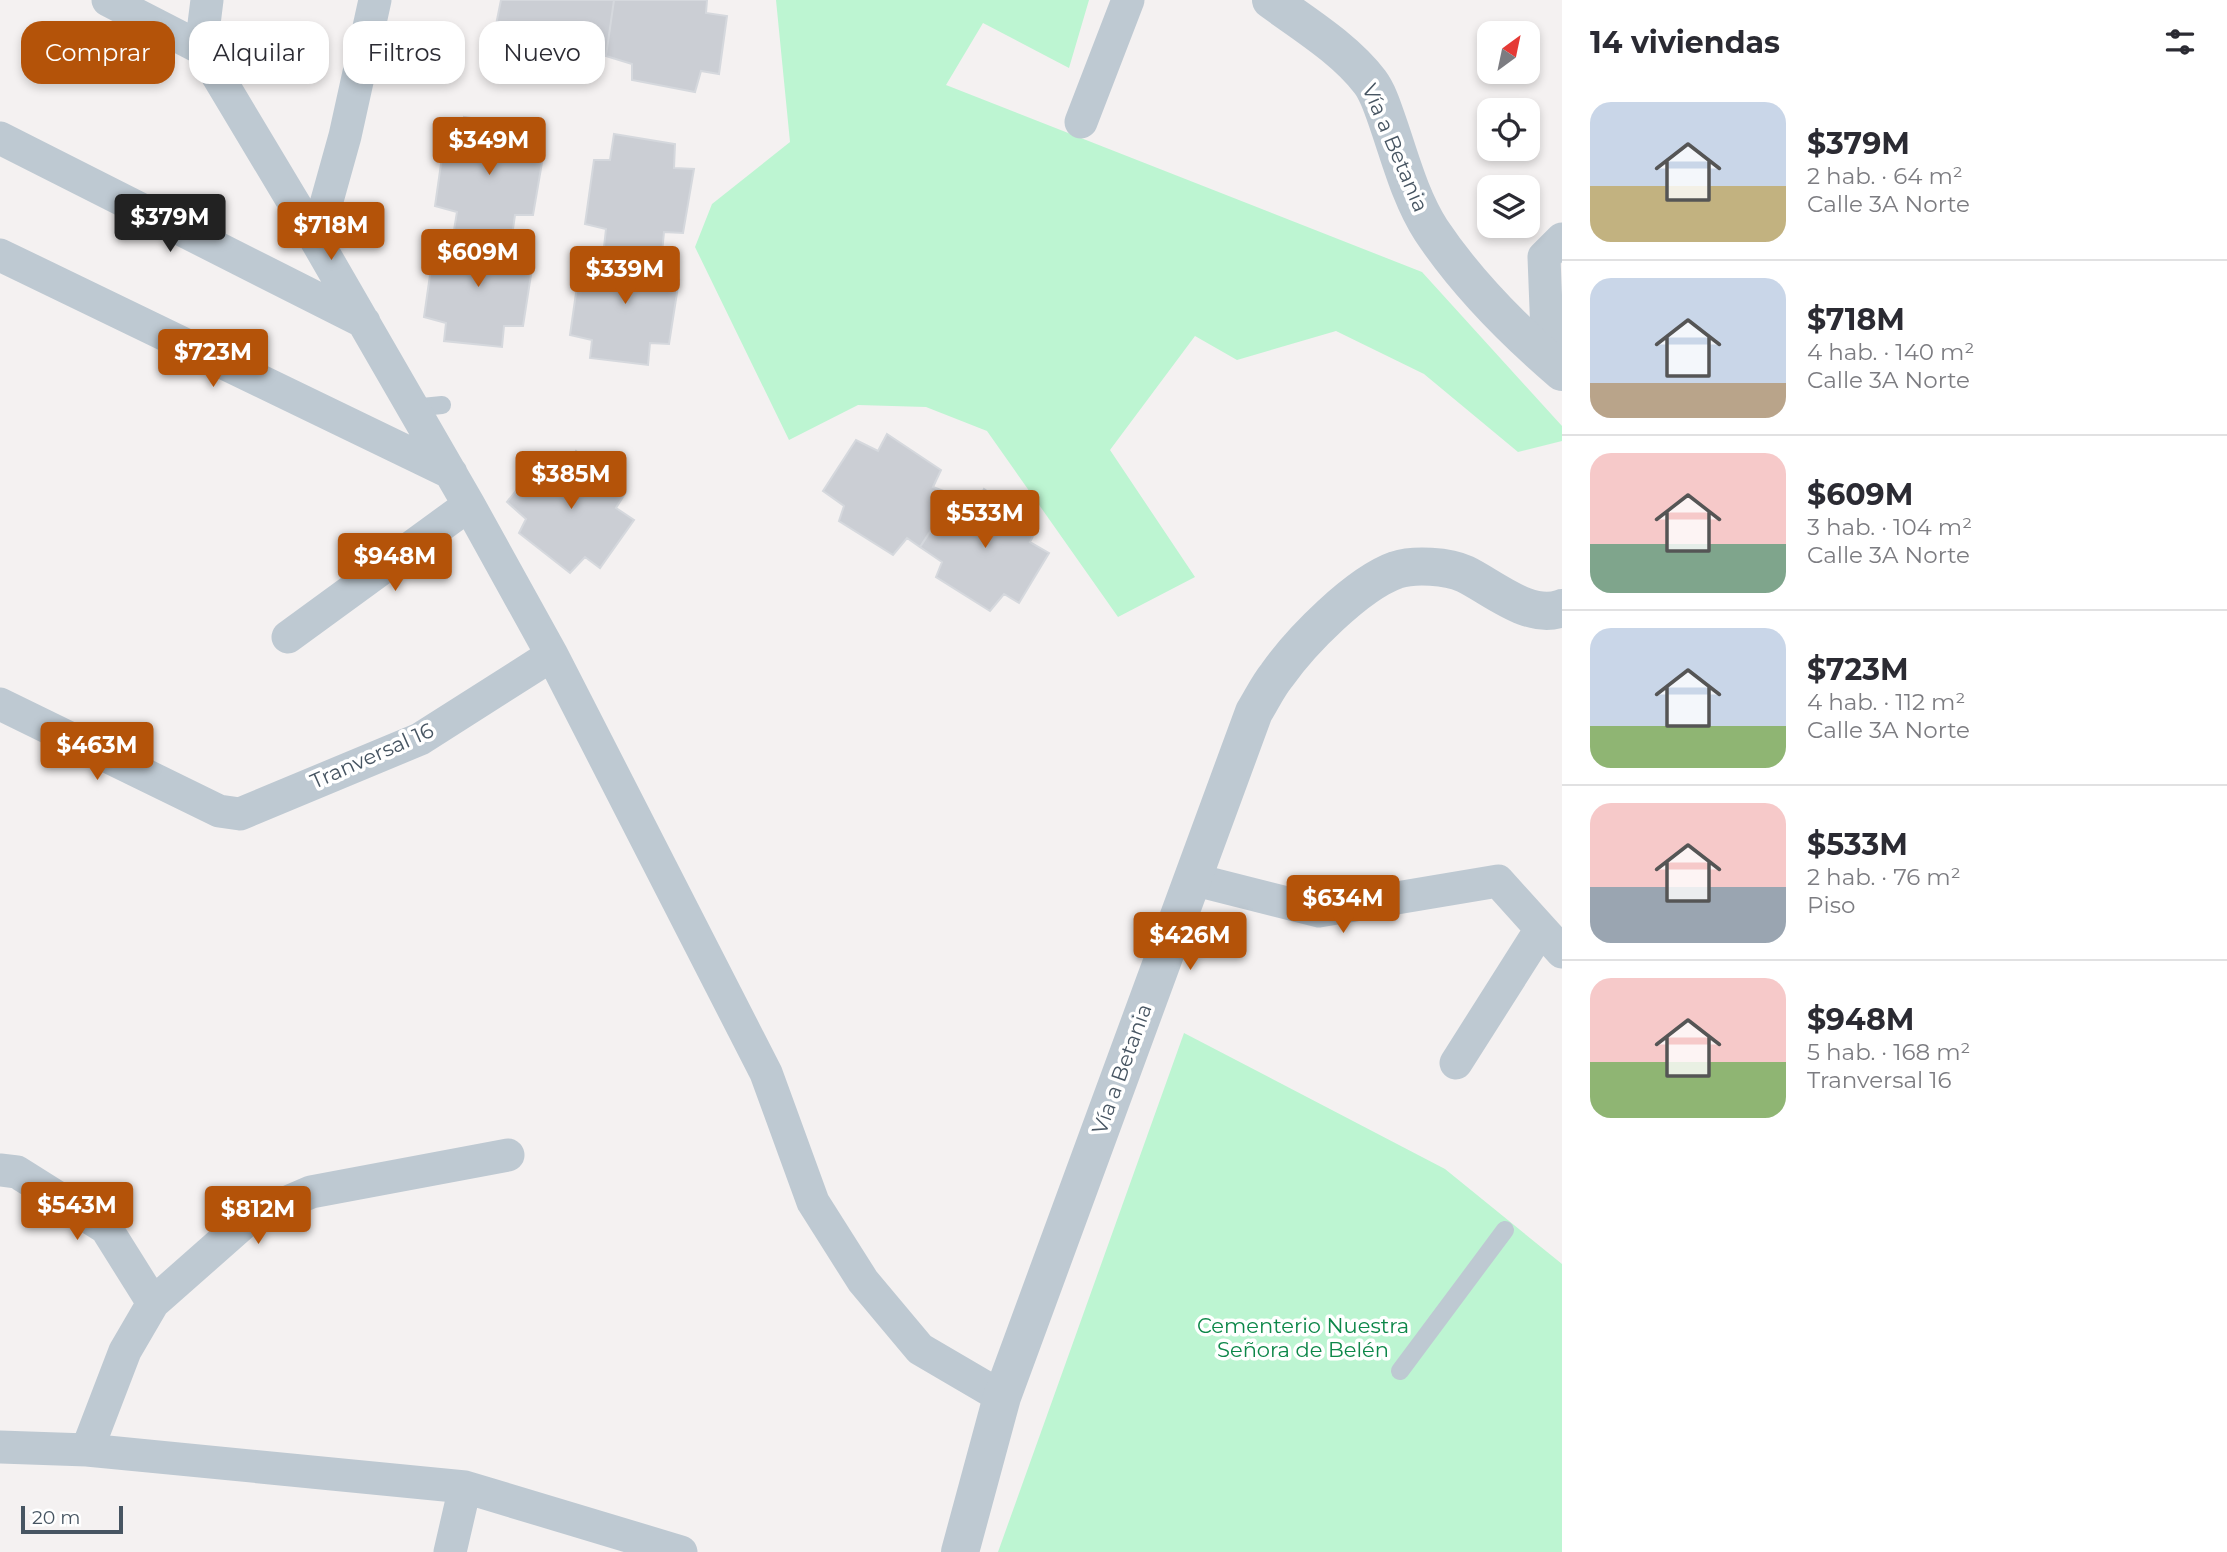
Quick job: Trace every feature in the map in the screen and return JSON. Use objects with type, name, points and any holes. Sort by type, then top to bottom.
[{"type":"street","points":[[108,0],[189,42]]},
{"type":"street","points":[[204,21],[207,0]]},
{"type":"street","points":[[316,240],[345,136],[375,0]]},
{"type":"street","points":[[1081,122],[1128,0]]},
{"type":"street","name":"Vía a Betania","points":[[1271,0],[1348,60],[1371,83],[1415,199],[1430,229],[1501,316],[1555,366]]},
{"type":"street","points":[[223,84],[364,322],[427,406],[451,473],[552,655],[766,1073],[813,1202],[863,1281],[920,1349],[1002,1396]]},
{"type":"street","points":[[0,138],[364,322]]},
{"type":"street","points":[[1555,366],[1544,257],[1562,239]]},
{"type":"street","points":[[0,255],[451,473]]},
{"type":"street","points":[[288,637],[469,505]]},
{"type":"street","name":"Vía a Betania","points":[[960,1552],[1002,1396],[1254,712],[1276,675],[1314,631],[1372,582],[1398,569],[1438,567],[1463,573],[1505,599],[1558,616]]},
{"type":"street","name":"Tranversal 16","points":[[0,704],[219,811],[240,814],[420,738],[552,655]]},
{"type":"street","points":[[1192,879],[1320,911],[1498,881],[1552,941],[1456,1063]]},
{"type":"street","points":[[87,1450],[125,1351],[153,1303],[247,1219],[311,1192],[508,1155]]},
{"type":"street","points":[[0,1170],[17,1172],[106,1228],[153,1303]]},
{"type":"street","points":[[0,1447],[87,1450],[465,1487],[681,1552]]},
{"type":"street","points":[[450,1552],[465,1487]]},
{"type":"lane","points":[[1400,1371],[1505,1230]]},
{"type":"green space","points":[[776,0],[1089,0],[1069,68],[983,23],[946,85],[1422,272],[1562,426],[1562,441],[1518,452],[1424,374],[1336,331],[1237,360],[1195,336],[1110,450],[1195,577],[1118,617],[987,431],[926,407],[858,405],[789,440],[695,247],[712,204],[790,142]]},
{"type":"green space","name":"Cementerio Nuestra Señora de Belén","points":[[1184,1033],[1445,1169],[1562,1264],[1562,1552],[998,1552]]},
{"type":"building","points":[[501,0],[614,0],[606,56],[605,21],[497,21]]},
{"type":"building","points":[[614,0],[707,0],[706,13],[727,16],[719,74],[701,71],[695,92],[632,80],[632,64],[606,56]]},
{"type":"building","points":[[464,117],[526,126],[524,150],[544,151],[533,215],[515,215],[512,236],[454,230],[457,212],[435,206],[444,143],[460,142]]},
{"type":"building","points":[[614,134],[675,144],[674,168],[694,169],[683,233],[664,232],[662,253],[604,247],[606,229],[585,224],[594,160],[610,160]]},
{"type":"building","points":[[454,230],[512,236],[513,261],[533,262],[523,326],[504,326],[502,347],[444,341],[446,323],[424,317],[433,254],[450,254]]},
{"type":"building","points":[[604,247],[662,253],[660,279],[679,280],[669,344],[650,343],[648,365],[590,358],[592,340],[570,335],[579,272],[596,271]]},
{"type":"building","points":[[887,434],[941,470],[933,487],[954,495],[920,547],[907,538],[893,555],[839,521],[844,506],[823,491],[856,440],[878,451]]},
{"type":"building","points":[[576,451],[626,492],[616,508],[634,520],[600,568],[585,557],[570,573],[519,533],[526,519],[507,502],[545,454],[565,467]]},
{"type":"building","points":[[984,489],[1038,526],[1030,542],[1049,553],[1019,603],[1004,594],[990,611],[936,577],[942,562],[920,547],[954,495],[975,507]]}]
